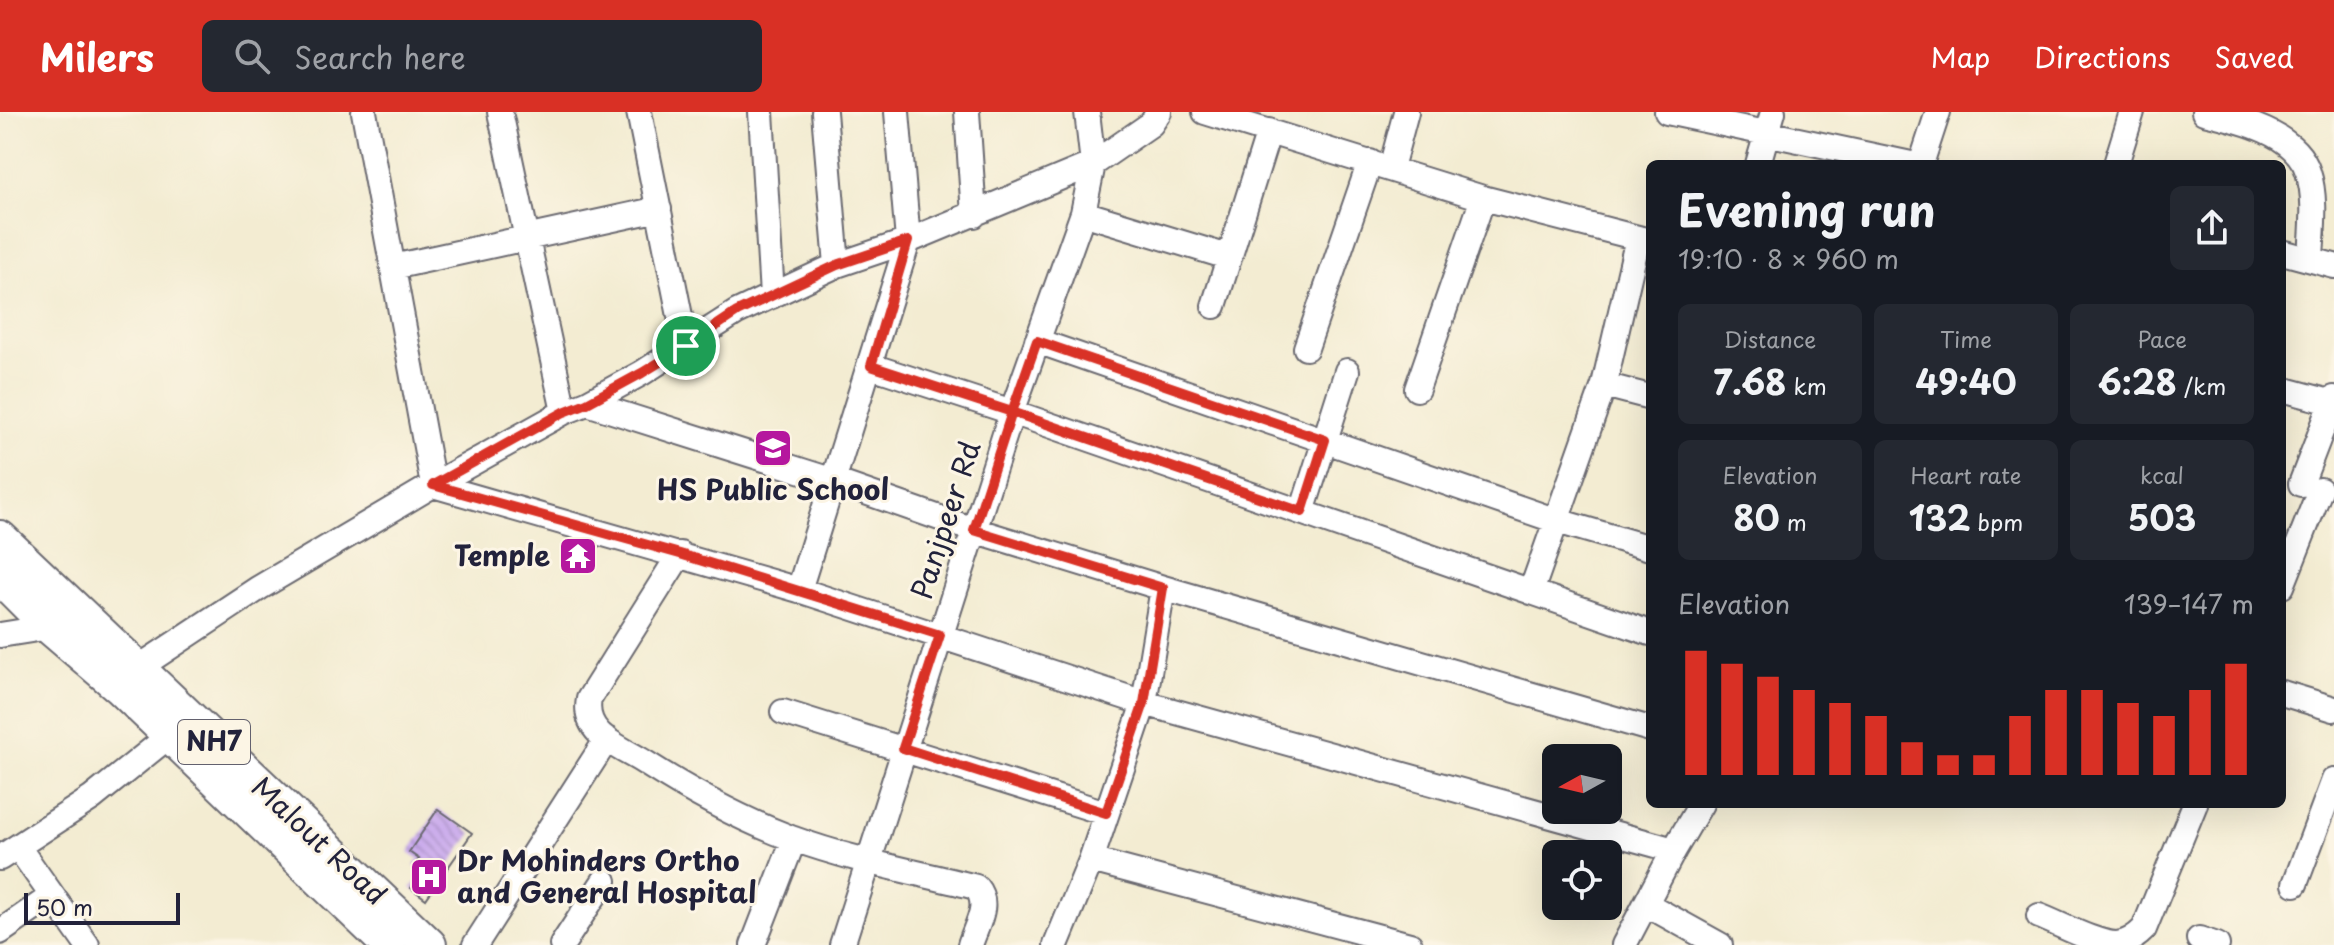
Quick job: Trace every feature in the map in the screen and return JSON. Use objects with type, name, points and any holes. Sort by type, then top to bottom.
[{"type":"highway","name":"Malout Road","points":[[0,538],[62,619],[120,687],[389,945]]},
{"type":"highway","name":"Malout Road","points":[[0,577],[138,668],[429,945]]},
{"type":"street","points":[[364,112],[433,485]]},
{"type":"street","points":[[500,112],[564,412]]},
{"type":"street","points":[[639,112],[686,346]]},
{"type":"street","points":[[761,112],[772,296]]},
{"type":"street","points":[[824,112],[837,265]]},
{"type":"street","points":[[799,590],[908,241],[897,112]]},
{"type":"street","points":[[967,112],[974,215]]},
{"type":"street","name":"Panjpeer Rd","points":[[842,945],[1012,412],[1083,213],[1093,164],[1087,112]]},
{"type":"street","points":[[138,668],[259,588],[433,485],[686,346],[737,312],[837,265],[974,215],[1093,164],[1151,124],[1159,112]]},
{"type":"street","points":[[1205,112],[1483,198],[1644,240],[1604,385],[1531,592]]},
{"type":"street","points":[[1306,348],[1406,112]]},
{"type":"street","points":[[1667,112],[1770,124],[1897,160]]},
{"type":"street","points":[[1922,160],[1938,112]]},
{"type":"street","points":[[2117,160],[2132,112]]},
{"type":"street","points":[[2204,112],[2257,128],[2286,141],[2308,171],[2322,262],[2286,253]]},
{"type":"street","points":[[1759,160],[1770,124]]},
{"type":"street","points":[[1214,306],[1269,131]]},
{"type":"street","points":[[1417,389],[1483,198]]},
{"type":"street","points":[[393,267],[659,209]]},
{"type":"street","points":[[1083,213],[1228,257]]},
{"type":"street","points":[[1037,341],[1557,521],[1646,547]]},
{"type":"street","points":[[871,366],[1646,632]]},
{"type":"street","points":[[1302,512],[1347,371]]},
{"type":"street","points":[[1604,385],[1646,396]]},
{"type":"street","points":[[2286,390],[2333,401],[2286,571]]},
{"type":"street","points":[[587,403],[834,481],[974,530],[1163,588],[1646,728]]},
{"type":"street","points":[[433,485],[799,590],[1144,703],[1674,850]]},
{"type":"street","points":[[680,554],[589,699],[586,714],[591,726],[704,798],[753,822],[794,839],[976,887],[983,896],[983,906],[970,945]]},
{"type":"street","points":[[1056,945],[1091,860],[1144,703],[1163,588]]},
{"type":"street","points":[[0,635],[62,619]]},
{"type":"street","points":[[2286,694],[2334,709]]},
{"type":"street","points":[[783,712],[1106,813]]},
{"type":"street","points":[[87,945],[52,896],[9,852],[92,798],[169,736]]},
{"type":"street","points":[[475,945],[607,739]]},
{"type":"street","points":[[2295,884],[2334,780]]},
{"type":"street","points":[[1624,945],[1699,808]]},
{"type":"street","points":[[2039,916],[2100,941],[2117,944],[2133,939],[2144,929],[2193,808]]},
{"type":"street","points":[[753,945],[794,839]]},
{"type":"street","points":[[1091,860],[1410,945]]},
{"type":"street","points":[[562,945],[604,881]]},
{"type":"street","points":[[0,932],[52,896]]},
{"type":"street","points":[[1646,904],[1720,945]]},
{"type":"building","points":[[438,809],[472,833],[426,899],[411,888],[423,872],[414,866],[419,859],[409,852]]},
{"type":"place","name":"HS Public School","points":[[773,448]]},
{"type":"place","name":"Temple","points":[[578,556]]},
{"type":"place","name":"Dr Mohinders Ortho and General Hospital","points":[[429,877]]},
{"type":"route","points":[[686,346],[642,373],[564,412],[433,485],[680,554],[940,635],[903,748],[1106,813],[1144,703],[1163,588],[974,530],[1012,412],[1302,512],[1325,440],[1037,341],[1012,412],[871,366],[908,241],[837,265],[737,312],[686,346]]}]
